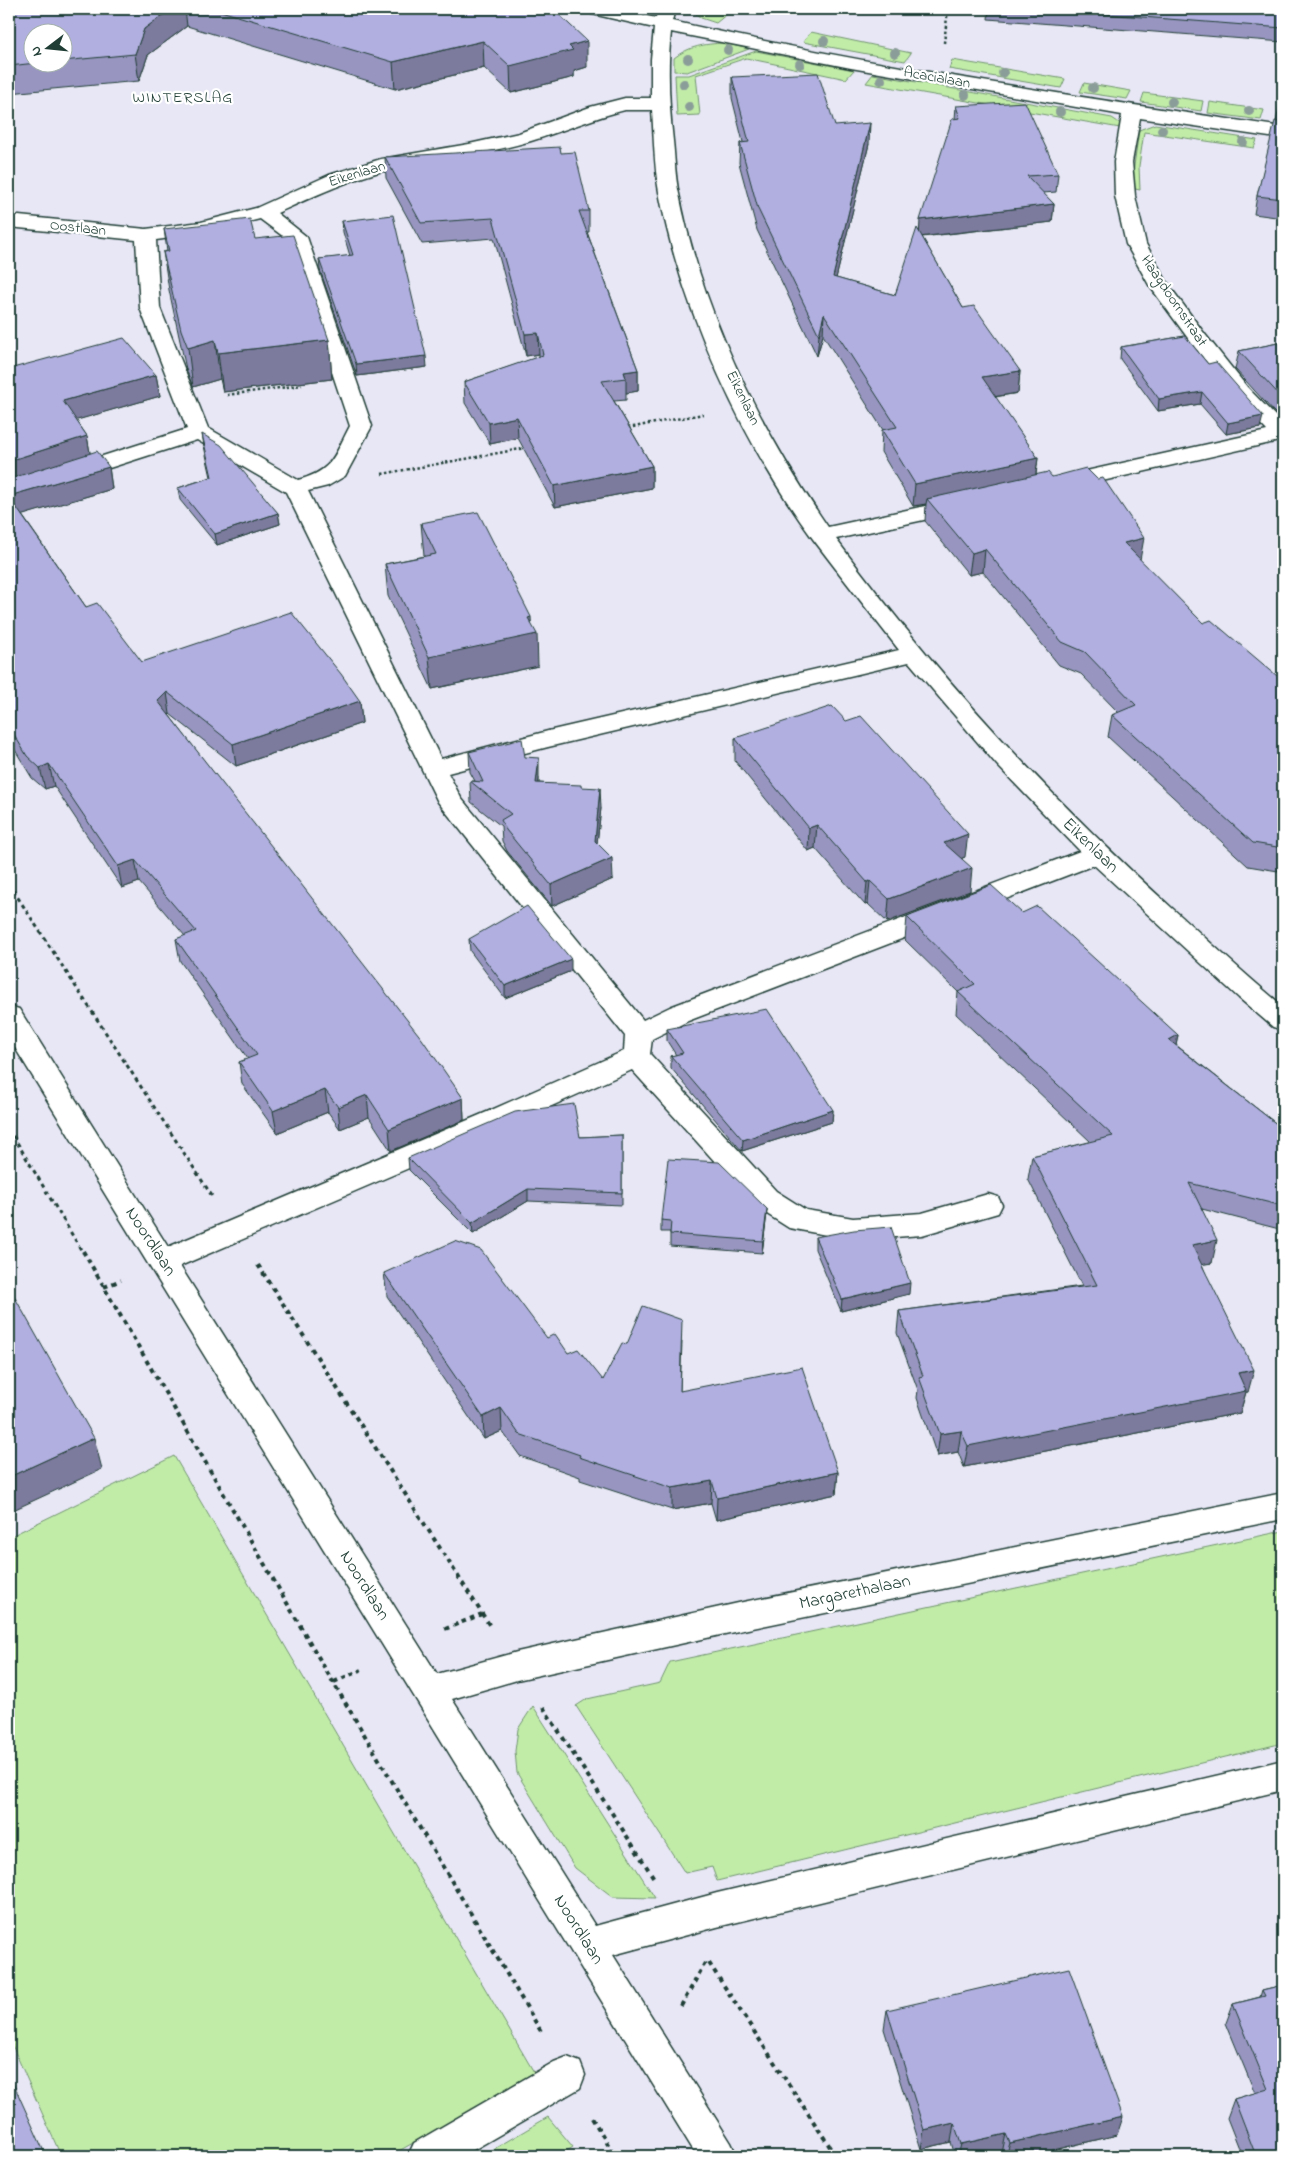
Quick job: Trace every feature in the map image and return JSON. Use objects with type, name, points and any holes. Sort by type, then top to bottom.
[{"type":"street","name":"Acacialaan","points":[[594,9],[664,17],[934,78],[1132,112],[1283,133]]},
{"type":"street","name":"Eikenlaan","points":[[664,17],[659,104],[669,193],[699,303],[746,408],[778,466],[822,535],[913,654],[998,755],[1097,854],[1244,989],[1283,1020]]},
{"type":"street","name":"Eikenlaan","points":[[146,235],[201,228],[263,212],[336,178],[388,163],[468,150],[526,137],[597,111],[625,104],[659,104]]},
{"type":"street","name":"Haagdoornstraat","points":[[1132,112],[1123,162],[1124,196],[1136,244],[1159,285],[1196,337],[1240,391],[1283,435]]},
{"type":"street","points":[[263,212],[297,237],[362,426],[337,471],[320,481],[295,488]]},
{"type":"street","name":"Oostlaan","points":[[9,221],[146,235]]},
{"type":"street","points":[[146,235],[150,308],[199,432],[295,488],[450,802],[638,1046],[766,1199],[800,1220],[853,1229],[922,1224],[988,1205]]},
{"type":"street","points":[[9,493],[199,432]]},
{"type":"street","points":[[1041,487],[1283,435]]},
{"type":"street","points":[[822,535],[984,500]]},
{"type":"street","points":[[435,769],[548,739],[913,654]]},
{"type":"street","points":[[163,1262],[488,1123],[580,1080],[638,1046],[679,1014],[1097,854]]},
{"type":"street","name":"Noordlaan","points":[[9,1016],[718,2156]]},
{"type":"street","name":"Margarethalaan","points":[[430,1691],[516,1666],[743,1616],[1283,1506]]},
{"type":"street","points":[[587,1945],[717,1910],[1283,1775]]},
{"type":"street","points":[[427,2156],[567,2075]]},
{"type":"path","points":[[943,51],[948,9]]},
{"type":"path","points":[[186,400],[345,380]]},
{"type":"path","points":[[625,429],[712,413]]},
{"type":"path","points":[[376,474],[529,447]]},
{"type":"path","points":[[9,1129],[104,1287],[334,1682],[567,2075]]},
{"type":"path","points":[[436,1634],[482,1614]]},
{"type":"path","points":[[334,1682],[370,1666]]},
{"type":"green space","points":[[690,9],[721,9],[727,14],[716,23],[701,18]]},
{"type":"green space","points":[[811,32],[911,53],[905,61],[803,42]]},
{"type":"green space","points":[[723,43],[749,49],[687,72],[674,71],[674,58],[685,51],[697,46]]},
{"type":"green space","points":[[756,51],[854,70],[846,79],[746,58],[696,75],[700,115],[677,116],[675,75],[689,75]]},
{"type":"green space","points":[[952,60],[1065,79],[1061,88],[949,69]]},
{"type":"green space","points":[[873,74],[1112,118],[1121,124],[1120,128],[866,83]]},
{"type":"green space","points":[[1084,83],[1131,91],[1127,99],[1080,92]]},
{"type":"green space","points":[[1144,93],[1203,101],[1201,111],[1141,102]]},
{"type":"green space","points":[[1210,102],[1264,110],[1261,120],[1208,113]]},
{"type":"green space","points":[[1155,124],[1257,140],[1254,148],[1144,132],[1139,166],[1140,190],[1135,189],[1133,173],[1139,130]]},
{"type":"green space","points":[[174,1456],[535,2074],[390,2156],[61,2156],[9,2038],[9,1537]]},
{"type":"green space","points":[[1283,1531],[1283,1743],[717,1881],[712,1867],[685,1873],[576,1706],[587,1699],[660,1683],[670,1662]]},
{"type":"green space","points":[[533,1706],[655,1898],[613,1897],[575,1868],[517,1773],[515,1751],[518,1729]]},
{"type":"green space","points":[[548,2117],[573,2147],[559,2156],[482,2156]]},
{"type":"building","points":[[9,9],[171,9],[144,29],[135,54],[72,60],[72,22],[22,22],[22,65],[9,66]]},
{"type":"building","points":[[214,9],[553,9],[587,41],[569,46],[573,50],[510,66],[483,41],[393,62]]},
{"type":"building","points":[[1040,9],[1283,9],[1283,28]]},
{"type":"building","points":[[818,73],[835,126],[870,123],[833,277],[895,295],[917,228],[963,308],[974,306],[1020,371],[982,377],[1038,458],[915,484],[882,430],[897,427],[824,314],[819,335],[758,209],[740,143],[749,142],[732,77]]},
{"type":"building","points":[[1283,88],[1283,107],[1279,106]]},
{"type":"building","points":[[1025,102],[1058,174],[1027,176],[1054,204],[920,220],[952,119],[960,118],[956,106]]},
{"type":"building","points":[[1275,121],[1283,123],[1283,199],[1257,196]]},
{"type":"building","points":[[560,147],[561,153],[575,152],[589,211],[579,211],[638,370],[624,372],[626,378],[602,381],[652,466],[554,486],[517,417],[489,423],[464,382],[543,355],[538,333],[525,334],[493,218],[421,223],[385,157]]},
{"type":"building","points":[[393,215],[426,356],[356,364],[319,259],[353,255],[342,221]]},
{"type":"building","points":[[250,219],[255,239],[293,235],[329,340],[218,353],[215,340],[188,348],[181,330],[163,252],[169,251],[164,229]]},
{"type":"building","points":[[1185,336],[1208,364],[1216,362],[1263,416],[1228,423],[1202,392],[1159,399],[1121,347]]},
{"type":"building","points":[[124,338],[156,375],[63,401],[87,436],[9,461],[9,369]]},
{"type":"building","points":[[1283,342],[1283,399],[1239,351]]},
{"type":"building","points":[[202,434],[221,445],[278,513],[215,534],[178,488],[212,477]]},
{"type":"building","points":[[97,451],[109,467],[9,496],[9,479]]},
{"type":"building","points":[[1086,468],[1097,479],[1103,478],[1144,538],[1124,543],[1203,623],[1211,620],[1283,681],[1283,848],[1253,843],[1112,715],[1136,705],[1085,652],[1062,642],[985,549],[972,553],[927,499],[1048,472],[1052,477]]},
{"type":"building","points":[[9,497],[86,607],[97,603],[142,662],[291,612],[341,674],[360,701],[233,744],[167,692],[158,701],[422,1039],[463,1098],[389,1129],[367,1095],[338,1107],[325,1090],[273,1111],[239,1062],[257,1055],[176,939],[196,931],[135,860],[118,866],[49,764],[40,768],[27,756],[9,726]]},
{"type":"building","points":[[478,512],[531,617],[528,618],[537,634],[429,657],[385,564],[436,554],[421,523]]},
{"type":"building","points":[[832,706],[846,721],[861,716],[968,834],[944,843],[972,868],[889,899],[870,881],[867,882],[817,825],[809,828],[735,738]]},
{"type":"building","points":[[522,739],[525,757],[539,758],[536,783],[581,785],[581,787],[600,788],[595,841],[612,858],[551,885],[506,830],[501,820],[511,814],[470,781],[483,782],[469,752]]},
{"type":"building","points":[[991,885],[1022,913],[1037,906],[1178,1035],[1169,1040],[1283,1129],[1283,1206],[1189,1183],[1217,1240],[1192,1245],[1254,1370],[1238,1373],[1246,1391],[968,1446],[961,1431],[940,1434],[919,1377],[923,1376],[899,1311],[1097,1285],[1032,1156],[1113,1136],[958,992],[975,984],[907,917]]},
{"type":"building","points":[[527,906],[571,959],[505,986],[469,939]]},
{"type":"building","points":[[767,1009],[833,1110],[743,1140],[671,1056],[683,1053],[667,1029]]},
{"type":"building","points":[[574,1104],[580,1137],[622,1135],[622,1193],[528,1189],[472,1223],[408,1158],[515,1112]]},
{"type":"building","points":[[668,1159],[719,1162],[767,1209],[763,1241],[670,1234],[671,1221],[661,1220]]},
{"type":"building","points":[[891,1227],[910,1283],[842,1299],[815,1237],[854,1230]]},
{"type":"building","points":[[455,1241],[481,1250],[547,1338],[555,1334],[568,1353],[578,1349],[603,1380],[622,1343],[627,1344],[643,1306],[682,1320],[680,1391],[802,1367],[838,1472],[717,1498],[712,1481],[672,1488],[579,1457],[580,1455],[519,1434],[501,1408],[483,1417],[384,1273]]},
{"type":"building","points":[[9,1287],[94,1438],[9,1477]]},
{"type":"building","points":[[1069,1968],[1123,2117],[1010,2143],[1006,2134],[961,2144],[954,2123],[924,2130],[887,2010]]},
{"type":"building","points":[[1283,1985],[1283,2156],[1256,2156],[1234,2099],[1268,2089],[1233,2004],[1265,1996],[1262,1990]]},
{"type":"building","points":[[9,2074],[46,2156],[9,2156]]},
{"type":"district","name":"WINTERSLAG","points":[[183,98]]}]
